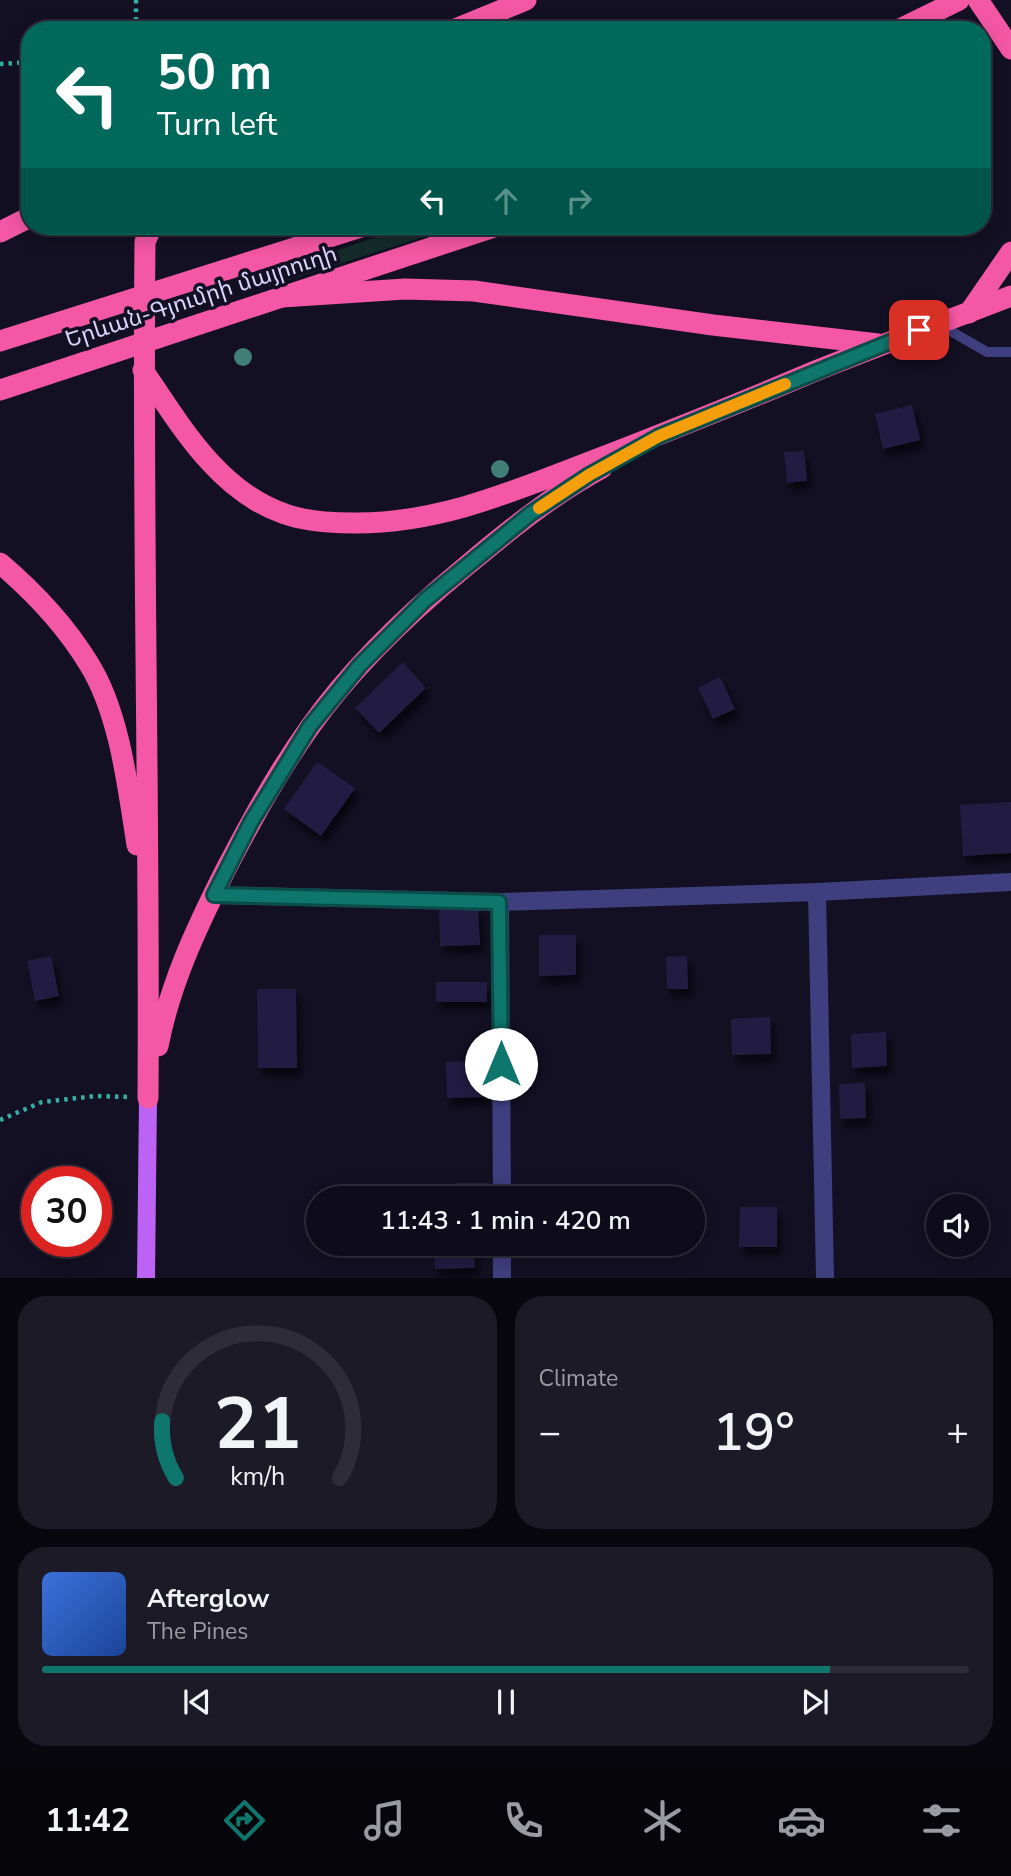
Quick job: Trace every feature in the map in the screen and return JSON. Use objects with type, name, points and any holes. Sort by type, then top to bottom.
[{"type":"highway","points":[[469,21],[498,5],[526,0]]},
{"type":"highway","points":[[916,21],[959,0]]},
{"type":"highway","points":[[978,0],[1011,49]]},
{"type":"highway","points":[[991,32],[1011,23]]},
{"type":"highway","points":[[0,232],[21,222]]},
{"type":"highway","points":[[148,235],[145,242],[144,370],[148,1098]]},
{"type":"highway","name":"Երևան-Գյումրի մայրուղի","points":[[0,341],[337,235]]},
{"type":"highway","name":"Երևան-Գյումրի մայրուղի","points":[[0,390],[470,235]]},
{"type":"highway","points":[[969,313],[1011,251]]},
{"type":"highway","points":[[282,297],[405,289],[474,290],[713,326],[881,344]]},
{"type":"highway","points":[[144,370],[186,435],[219,471],[260,503],[307,520],[363,523],[442,514],[518,490],[659,436],[881,344],[1011,296]]},
{"type":"highway","points":[[148,1098],[164,1011],[184,957],[251,822],[310,726],[360,665],[425,600],[530,514],[589,475],[659,436]]},
{"type":"highway","points":[[0,563],[67,632],[90,665],[104,695],[125,768],[149,928]]},
{"type":"main road","points":[[146,1278],[148,1098]]},
{"type":"street","points":[[214,895],[499,902],[817,892],[1011,881]]},
{"type":"street","points":[[817,892],[825,1278]]},
{"type":"street","points":[[499,902],[502,1186]]},
{"type":"street","points":[[502,1256],[502,1278]]},
{"type":"lane","points":[[938,323],[987,352],[1011,352]]},
{"type":"path","points":[[136,0],[136,21]]},
{"type":"path","points":[[0,64],[21,63]]},
{"type":"path","points":[[0,1120],[42,1102],[96,1096],[148,1098]]},
{"type":"green space","points":[[382,235],[430,235],[282,282],[242,290],[276,271]]},
{"type":"building","points":[[912,405],[920,440],[883,449],[875,414]]},
{"type":"building","points":[[804,451],[807,481],[787,483],[784,452]]},
{"type":"building","points":[[403,662],[426,688],[379,733],[355,708]]},
{"type":"building","points":[[720,677],[735,709],[713,719],[698,688]]},
{"type":"building","points":[[317,762],[355,788],[321,836],[284,809]]},
{"type":"building","points":[[1011,802],[1011,853],[963,856],[960,805]]},
{"type":"building","points":[[478,908],[480,945],[440,946],[439,910]]},
{"type":"building","points":[[539,935],[576,935],[576,975],[539,976]]},
{"type":"building","points":[[51,956],[59,996],[35,1001],[27,961]]},
{"type":"building","points":[[687,956],[688,989],[667,989],[666,957]]},
{"type":"building","points":[[436,982],[487,982],[487,1002],[436,1002]]},
{"type":"building","points":[[257,989],[296,989],[297,1068],[258,1068]]},
{"type":"building","points":[[770,1017],[771,1054],[732,1055],[731,1019]]},
{"type":"building","points":[[886,1032],[887,1066],[852,1068],[851,1034]]},
{"type":"building","points":[[485,1060],[486,1097],[447,1098],[446,1062]]},
{"type":"building","points":[[865,1083],[866,1118],[840,1119],[839,1084]]},
{"type":"building","points":[[455,1183],[489,1183],[489,1186],[455,1186]]},
{"type":"building","points":[[740,1207],[777,1207],[777,1247],[739,1247]]},
{"type":"building","points":[[434,1256],[474,1256],[475,1268],[435,1269]]},
{"type":"slow traffic","points":[[539,508],[589,475],[659,436],[785,384]]},
{"type":"route","points":[[501,1064],[499,902],[214,895],[251,822],[310,726],[360,665],[425,600],[530,514],[589,475],[659,436],[919,330]]}]
